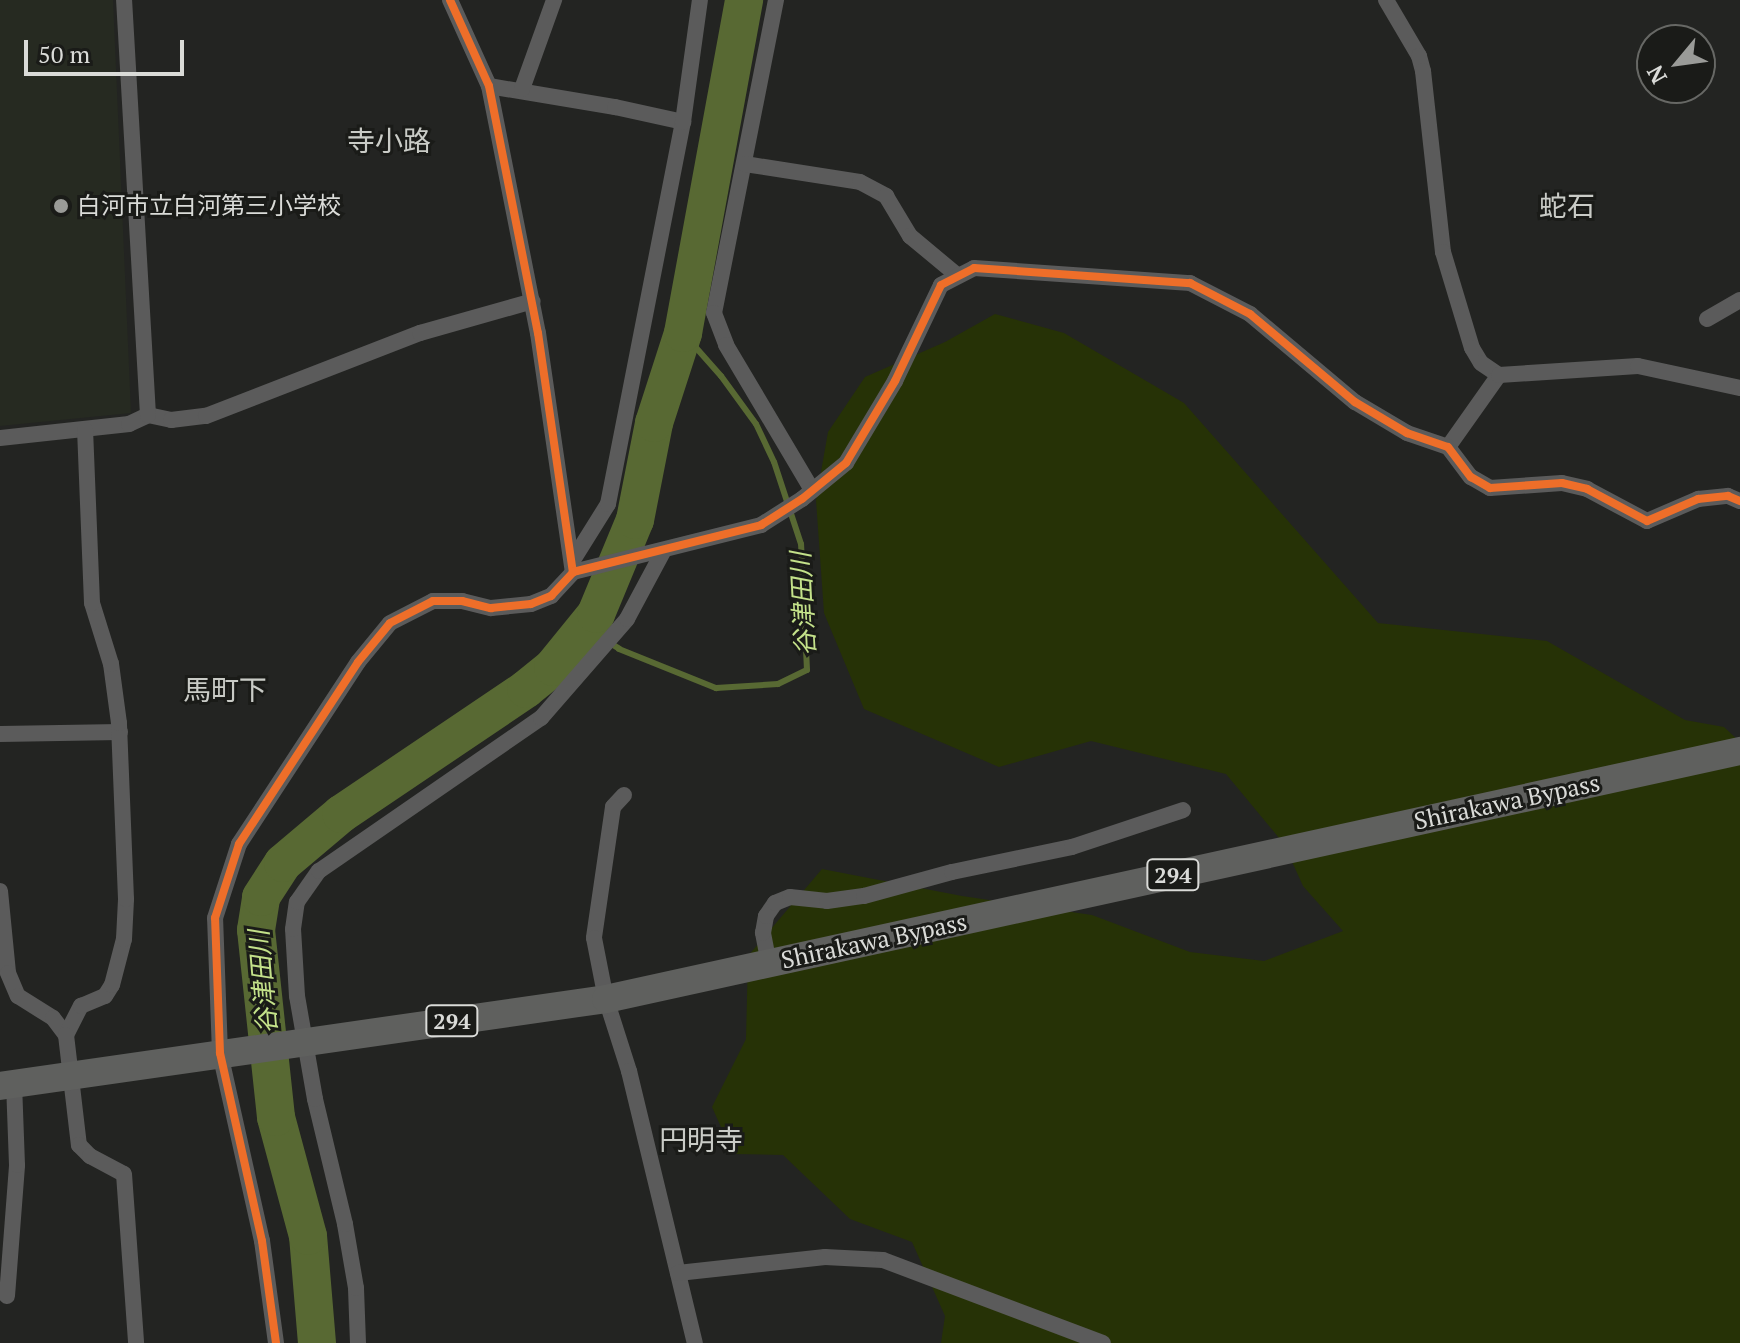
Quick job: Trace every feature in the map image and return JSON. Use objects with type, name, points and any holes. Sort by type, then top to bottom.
[{"type":"highway","name":"Shirakawa Bypass","points":[[7,1085],[606,999],[1740,751]]},
{"type":"street","points":[[124,0],[148,415]]},
{"type":"street","points":[[450,0],[489,86],[533,301],[573,567]]},
{"type":"street","points":[[522,89],[554,0]]},
{"type":"street","points":[[276,1343],[262,1241],[226,1052],[215,918],[239,844],[358,662],[390,623],[433,601],[462,601],[491,608],[531,604],[551,596],[573,567],[608,504],[683,122],[700,0]]},
{"type":"street","points":[[776,0],[714,313],[719,332],[807,494]]},
{"type":"street","points":[[1386,0],[1423,71],[1443,252],[1472,348],[1481,363],[1499,375],[1638,366],[1740,388]]},
{"type":"street","points":[[489,86],[522,89],[683,122]]},
{"type":"street","points":[[745,164],[860,182],[886,196],[910,236],[958,276]]},
{"type":"street","points":[[573,567],[663,552],[761,525],[807,494],[846,463],[895,381],[941,285],[974,268],[1190,283],[1250,314],[1355,402],[1407,433],[1448,447],[1471,477],[1490,488],[1562,483],[1587,489],[1647,521],[1698,499],[1728,496],[1740,501]]},
{"type":"street","points":[[1707,319],[1740,300]]},
{"type":"street","points":[[0,438],[129,424],[148,415],[171,420],[206,416],[420,333],[533,301]]},
{"type":"street","points":[[1448,447],[1499,375]]},
{"type":"street","points":[[85,430],[92,603],[111,664],[120,732],[126,899],[124,939],[112,985],[105,996],[81,1006],[66,1035],[68,1074],[79,1145],[90,1156],[124,1174],[136,1343]]},
{"type":"street","points":[[358,1343],[356,1288],[345,1224],[301,1042],[293,929],[297,902],[319,871],[541,718],[627,619],[663,552]]},
{"type":"street","points":[[0,734],[120,732]]},
{"type":"street","points":[[624,795],[613,807],[594,938],[606,999],[629,1071],[695,1343]]},
{"type":"street","points":[[769,964],[763,933],[766,916],[775,903],[790,897],[827,901],[864,896],[952,872],[1072,847],[1127,832],[1183,810]]},
{"type":"street","points":[[0,891],[8,973],[18,996],[53,1018],[66,1035]]},
{"type":"street","points":[[7,1085],[17,1165],[7,1296]]},
{"type":"street","points":[[678,1273],[825,1257],[871,1258],[946,1282],[1103,1343]]},
{"type":"shaded area","name":"白河市立白河第三小学校","points":[[0,0],[113,0],[131,413],[0,426]]},
{"type":"green space","points":[[995,314],[1064,333],[1184,403],[1378,623],[1547,641],[1685,720],[1724,727],[1740,742],[1740,1343],[941,1343],[945,1316],[912,1242],[850,1219],[783,1155],[733,1154],[712,1107],[746,1039],[748,956],[822,869],[962,896],[1092,915],[1190,952],[1264,961],[1343,931],[1303,886],[1284,844],[1226,774],[1091,741],[999,767],[864,709],[824,613],[816,500],[828,432],[865,377],[945,342]]},
{"type":"waterway","name":"谷津田川","points":[[317,1343],[308,1236],[276,1117],[256,930],[261,897],[283,863],[341,814],[526,689],[553,667],[596,614],[635,520],[654,423],[683,333],[744,0]]},
{"type":"waterway","name":"谷津田川","points":[[586,628],[619,649],[716,688],[778,684],[807,670],[801,544],[774,462],[756,424],[721,376],[683,333]]},
{"type":"cycle path","points":[[450,0],[489,86],[538,333],[573,572]]},
{"type":"cycle path","points":[[276,1343],[262,1241],[220,1053],[215,918],[239,844],[358,662],[390,623],[433,601],[462,601],[491,608],[531,604],[551,596],[573,572],[761,525],[802,499],[846,463],[895,381],[941,285],[974,268],[1190,283],[1250,314],[1355,402],[1407,433],[1448,447],[1471,477],[1490,488],[1562,483],[1587,489],[1647,521],[1698,499],[1728,496],[1740,501]]},
{"type":"place","name":"白河市立白河第三小学校","points":[[61,206]]},
{"type":"district","name":"寺小路","points":[[389,141]]},
{"type":"district","name":"蛇石","points":[[1567,206]]},
{"type":"district","name":"馬町下","points":[[225,690]]},
{"type":"district","name":"円明寺","points":[[701,1140]]}]
